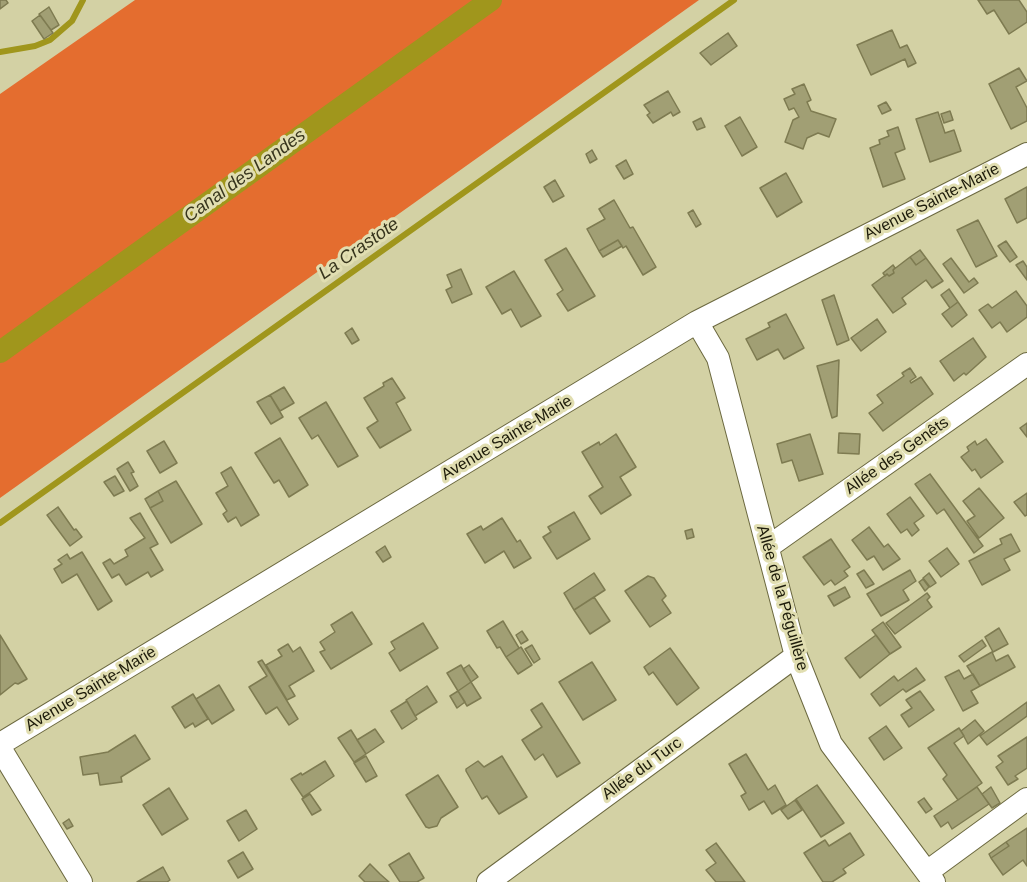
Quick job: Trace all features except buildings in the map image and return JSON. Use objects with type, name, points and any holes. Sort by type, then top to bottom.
[{"type":"street","name":"Avenue Sainte-Marie","points":[[0,746],[697,321],[1027,153]]},
{"type":"street","name":"Allée de la Péguillère","points":[[697,321],[718,358],[796,656],[831,744],[931,877]]},
{"type":"street","name":"Allée des Genêts","points":[[768,548],[1027,364]]},
{"type":"street","name":"Allée du Turc","points":[[488,882],[796,656]]},
{"type":"street","points":[[0,746],[81,882]]},
{"type":"street","points":[[931,877],[1027,799]]},
{"type":"shaded area","points":[[135,0],[699,0],[0,498],[0,94]]},
{"type":"waterway","points":[[0,52],[35,46],[50,40],[72,21],[83,0]]},
{"type":"waterway","name":"Canal des Landes","points":[[0,352],[491,0]]},
{"type":"waterway","name":"La Crastote","points":[[0,523],[734,0]]}]
